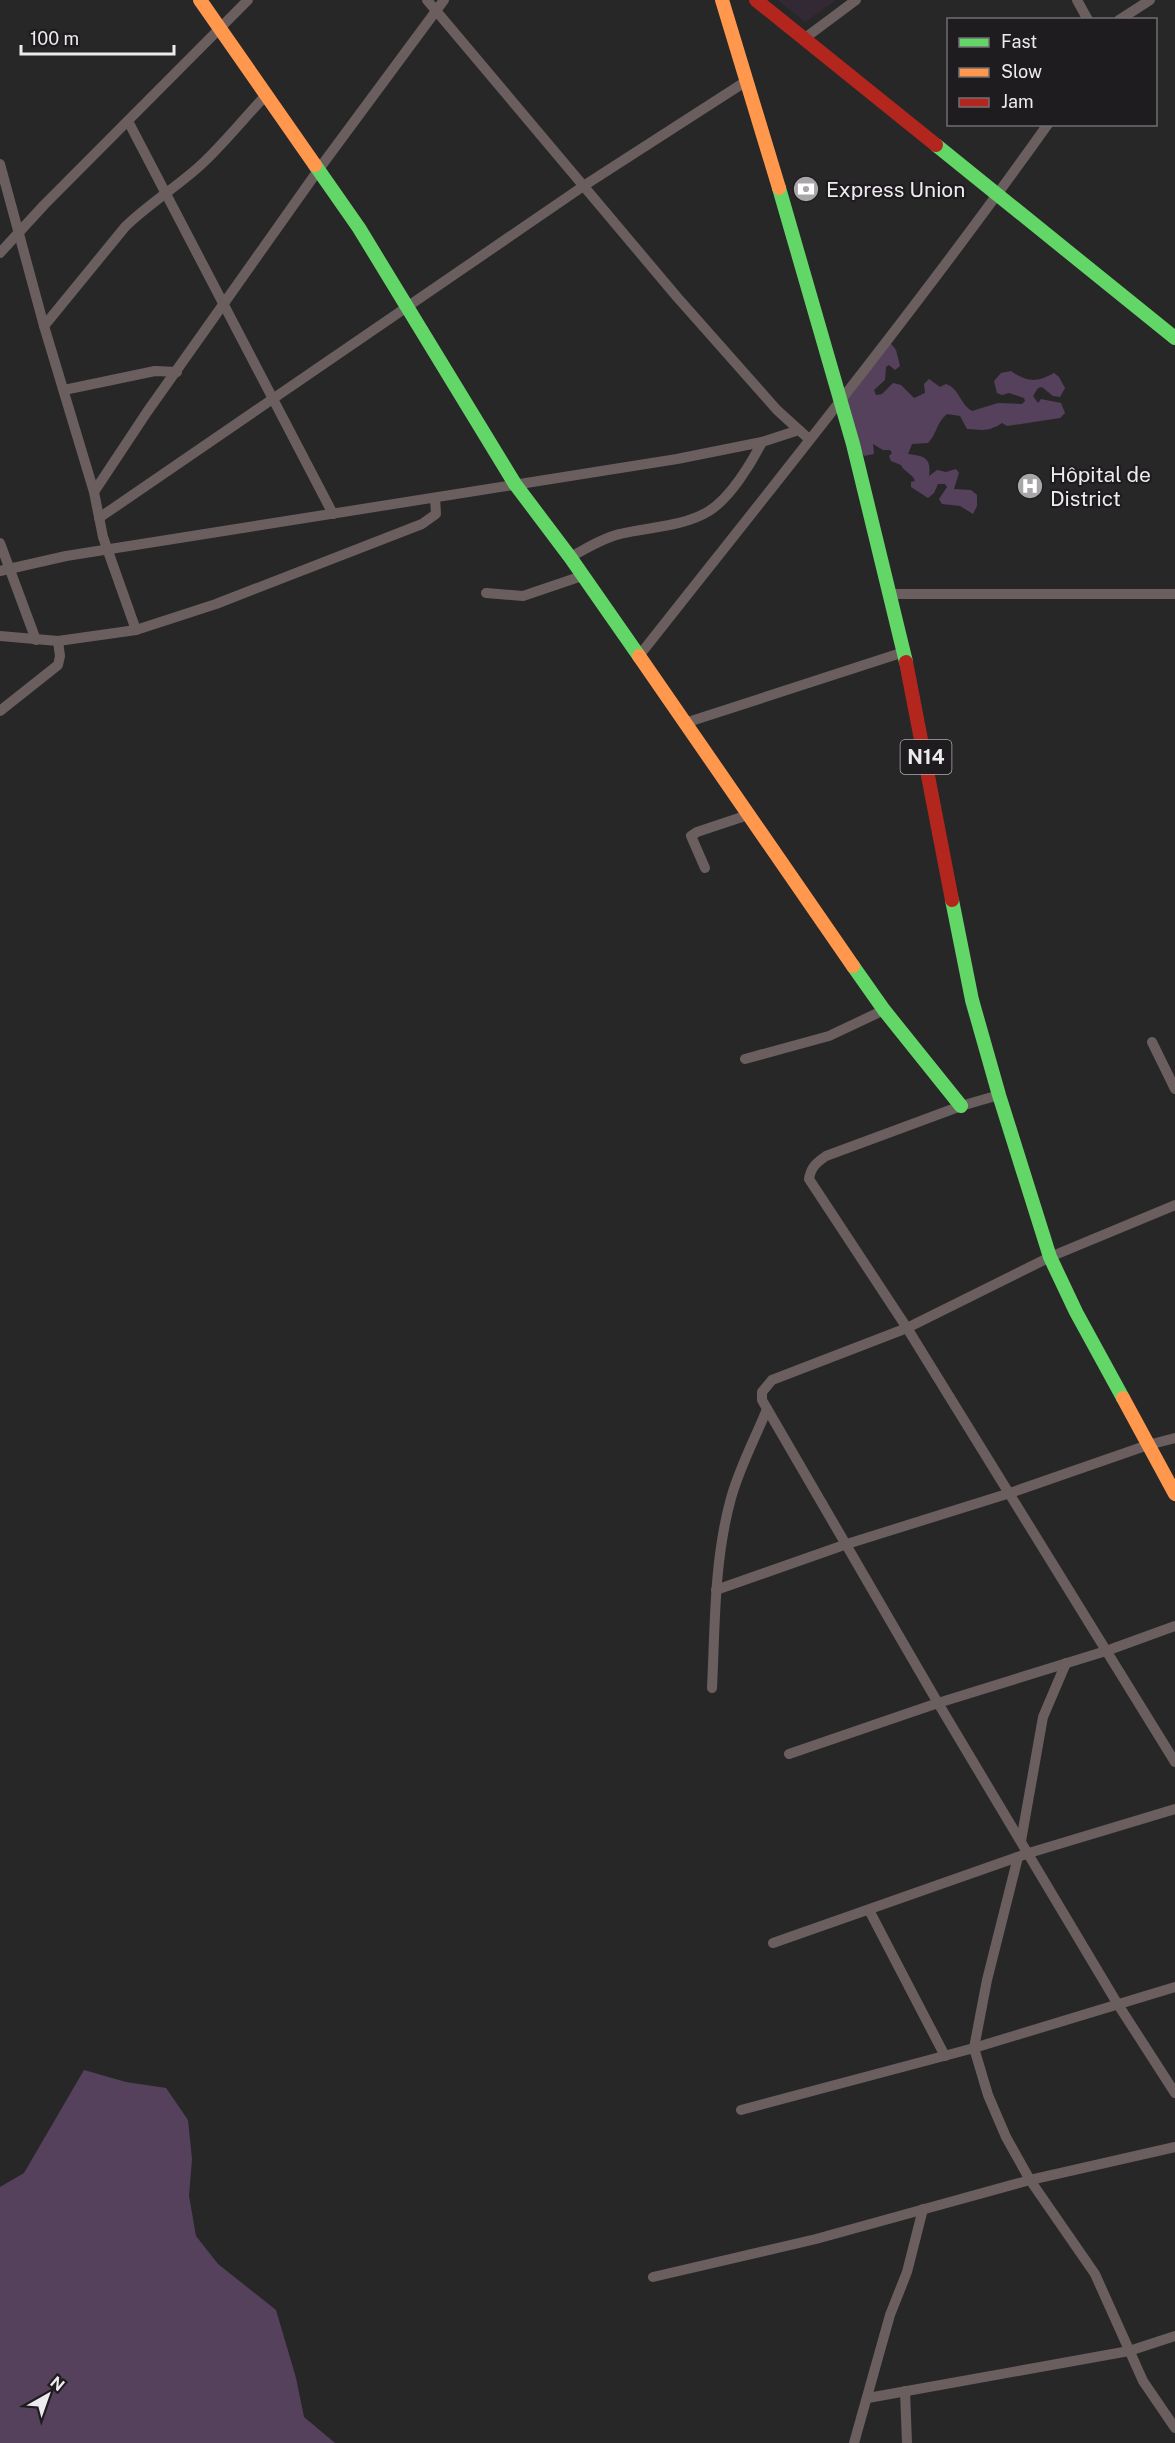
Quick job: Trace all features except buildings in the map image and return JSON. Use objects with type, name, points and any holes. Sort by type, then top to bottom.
[{"type":"main road","points":[[200,0],[319,169],[408,306],[515,484],[570,557],[884,1010],[962,1106]]},
{"type":"main road","name":"N14","points":[[722,0],[748,80],[839,403],[853,444],[904,652],[972,1000],[999,1095],[1050,1257],[1076,1312],[1175,1494]]},
{"type":"main road","points":[[756,0],[1175,338]]},
{"type":"street","points":[[0,253],[248,0]]},
{"type":"street","points":[[427,0],[705,329],[777,410],[809,439]]},
{"type":"street","points":[[94,492],[319,169],[444,0]]},
{"type":"street","points":[[805,38],[856,0]]},
{"type":"street","points":[[1077,0],[1087,18]]},
{"type":"street","points":[[1122,18],[1150,0]]},
{"type":"street","points":[[99,518],[585,185],[748,80]]},
{"type":"street","points":[[44,326],[125,227],[205,162],[267,94]]},
{"type":"street","points":[[128,121],[333,514]]},
{"type":"street","points":[[639,656],[839,403],[998,194],[1047,126]]},
{"type":"street","points":[[0,164],[44,326],[94,492],[107,550],[136,630]]},
{"type":"street","points":[[64,390],[162,370],[177,372]]},
{"type":"street","points":[[6,570],[66,556],[677,459],[762,442],[799,430]]},
{"type":"street","points":[[570,557],[618,534],[660,526],[710,511],[725,497],[762,442]]},
{"type":"street","points":[[0,636],[58,641],[136,630],[216,604],[422,525],[436,514],[435,498]]},
{"type":"street","points":[[0,543],[6,570],[36,640]]},
{"type":"street","points":[[486,593],[523,596],[582,576]]},
{"type":"street","points":[[889,594],[1175,594]]},
{"type":"street","points":[[0,711],[58,665],[60,656],[58,641]]},
{"type":"street","points":[[685,723],[904,652]]},
{"type":"street","points":[[705,868],[691,836],[748,815]]},
{"type":"street","points":[[745,1059],[830,1036],[884,1010]]},
{"type":"street","points":[[1152,1041],[1175,1089]]},
{"type":"street","points":[[999,1095],[962,1106],[826,1156],[815,1164],[809,1179],[907,1328],[1175,1762]]},
{"type":"street","points":[[1175,1205],[1050,1257],[907,1328],[772,1380],[762,1392],[762,1400],[767,1409],[938,1703],[1117,2003],[1175,2093]]},
{"type":"street","points":[[712,1688],[716,1590],[723,1532],[730,1500],[767,1409]]},
{"type":"street","points":[[716,1590],[847,1544],[1175,1438]]},
{"type":"street","points":[[789,1754],[938,1703],[1106,1651],[1175,1626]]},
{"type":"street","points":[[1021,1841],[1044,1716],[1066,1663]]},
{"type":"street","points":[[772,1943],[1029,1853],[1175,1809]]},
{"type":"street","points":[[1018,1857],[1001,1919],[974,2048],[1006,2137],[1030,2180],[1095,2274],[1143,2381],[1175,2428]]},
{"type":"street","points":[[869,1910],[945,2056]]},
{"type":"street","points":[[741,2110],[974,2048],[1175,1987]]},
{"type":"street","points":[[652,2277],[788,2246],[1030,2180],[1175,2147]]},
{"type":"street","points":[[854,2443],[890,2314],[903,2284],[923,2209]]},
{"type":"street","points":[[868,2398],[1129,2350],[1175,2336]]},
{"type":"street","points":[[905,2391],[908,2443]]},
{"type":"shaded area","points":[[778,0],[836,0],[805,22]]},
{"type":"shaded area","points":[[889,341],[896,350],[900,366],[895,370],[889,365],[886,367],[885,380],[874,390],[876,395],[882,394],[893,383],[901,385],[914,398],[925,393],[924,384],[929,379],[940,387],[946,384],[950,386],[972,411],[998,403],[1022,404],[1025,401],[1024,398],[1009,393],[1002,395],[997,393],[994,381],[1001,373],[1011,371],[1027,379],[1037,380],[1054,373],[1065,388],[1060,397],[1053,396],[1042,387],[1038,388],[1033,396],[1038,403],[1041,399],[1061,403],[1065,413],[1060,418],[1007,426],[1002,423],[982,430],[967,429],[960,416],[947,414],[928,443],[912,444],[908,454],[925,458],[929,464],[929,476],[937,470],[946,472],[956,469],[959,473],[954,489],[971,490],[977,495],[977,506],[973,514],[960,506],[942,504],[939,499],[947,487],[945,484],[938,484],[934,493],[928,498],[911,487],[914,479],[901,465],[891,461],[890,450],[883,450],[873,444],[874,454],[864,456],[838,403]]},
{"type":"shaded area","points":[[84,2070],[126,2082],[166,2088],[188,2120],[192,2159],[189,2196],[196,2236],[218,2264],[276,2310],[296,2378],[304,2417],[335,2443],[0,2443],[0,2187],[24,2173]]},
{"type":"traffic: fast","points":[[936,145],[1175,338]]},
{"type":"traffic: fast","points":[[315,165],[359,228],[515,484],[570,557],[639,656]]},
{"type":"traffic: fast","points":[[779,188],[853,444],[906,662]]},
{"type":"traffic: fast","points":[[952,900],[972,1000],[1050,1257],[1076,1312],[1123,1398]]},
{"type":"traffic: fast","points":[[853,966],[884,1010],[961,1106]]},
{"type":"traffic: slow","points":[[200,0],[315,165]]},
{"type":"traffic: slow","points":[[722,0],[779,188]]},
{"type":"traffic: slow","points":[[639,656],[853,966]]},
{"type":"traffic: slow","points":[[1123,1398],[1175,1494]]},
{"type":"traffic: jam","points":[[756,0],[936,145]]},
{"type":"traffic: jam","points":[[906,662],[952,900]]},
{"type":"place","name":"Express Union","points":[[806,189]]},
{"type":"place","name":"Hôpital de District","points":[[1030,486]]}]
